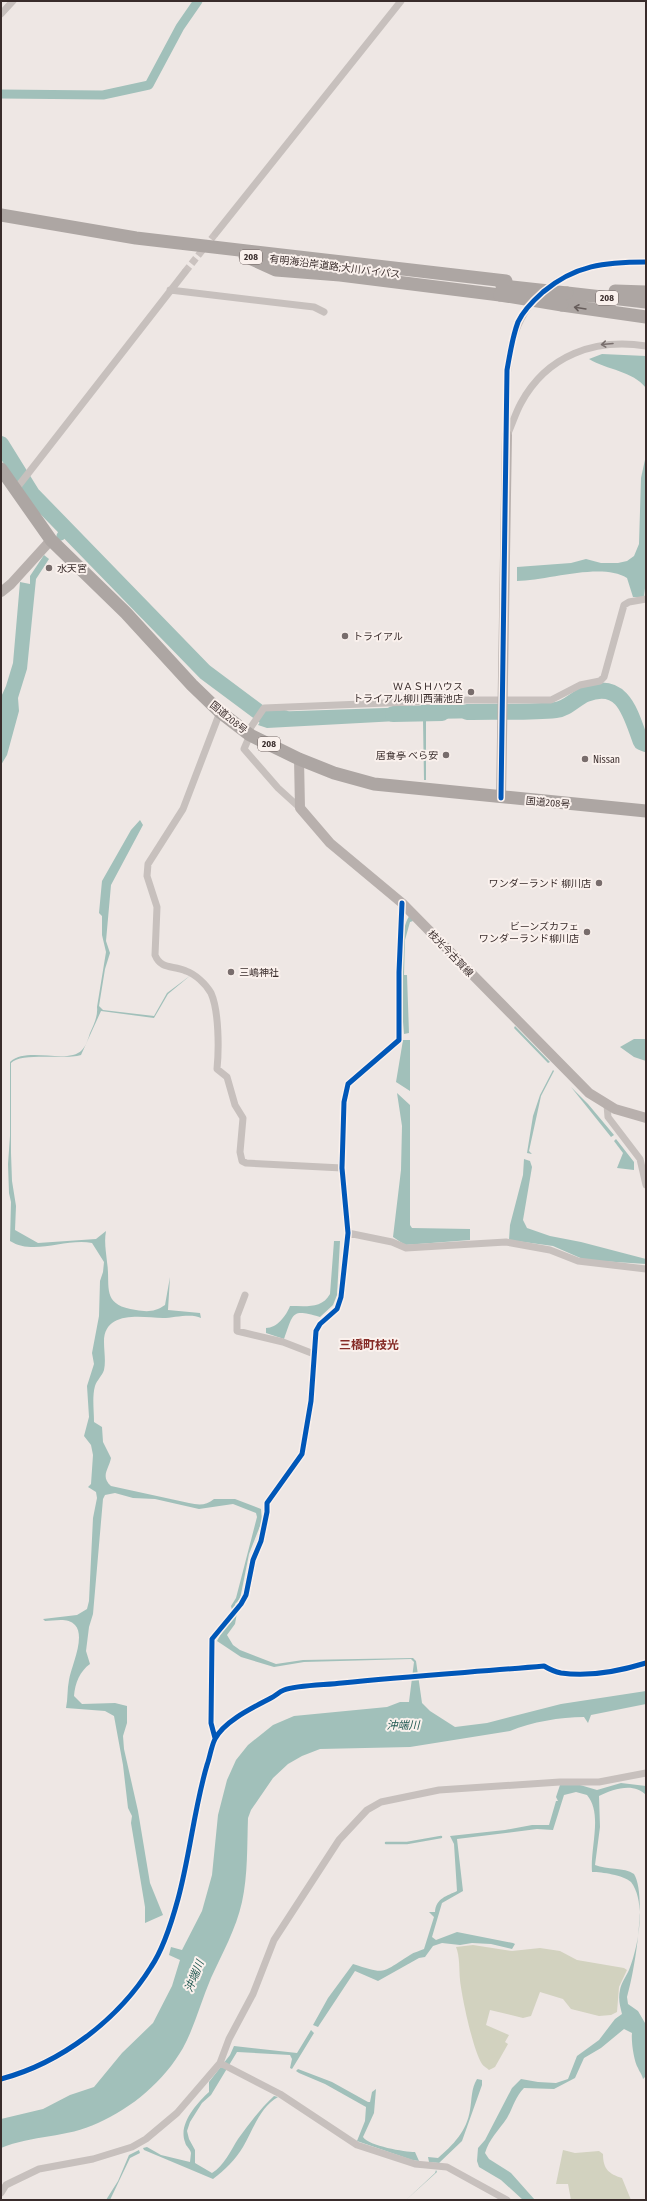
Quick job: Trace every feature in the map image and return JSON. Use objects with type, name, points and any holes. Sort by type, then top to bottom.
[{"type":"highway","name":"有明海沿岸道路;大川バイパス","points":[[1,215],[136,238],[503,287],[646,302]]},
{"type":"highway","name":"208","points":[[1,220],[135,242],[245,256],[276,270],[503,287]]},
{"type":"highway","name":"有明海沿岸道路;大川バイパス","points":[[503,287],[569,288],[646,297]]},
{"type":"highway","points":[[503,287],[562,305],[646,317]]},
{"type":"highway","points":[[600,292],[646,292]]},
{"type":"highway","name":"国道208号","points":[[1,469],[51,540],[126,613],[192,685],[220,712],[299,759],[334,773],[374,784],[501,798],[646,811]]},
{"type":"main road","points":[[501,798],[507,435]]},
{"type":"main road","points":[[1,592],[11,584],[51,540]]},
{"type":"main road","points":[[299,759],[300,808]]},
{"type":"main road","name":"枝光今古賀線","points":[[300,808],[330,843],[402,903],[589,1093],[607,1105],[634,1116],[646,1118]]},
{"type":"street","points":[[1,14],[13,1]]},
{"type":"street","points":[[216,233],[401,1]]},
{"type":"street","points":[[507,435],[507,370],[518,321],[527,308],[559,279],[586,267],[616,262],[646,262]]},
{"type":"street","points":[[16,489],[185,272]]},
{"type":"street","points":[[170,290],[314,307],[324,312]]},
{"type":"street","points":[[507,435],[522,402],[538,379],[560,359],[594,345],[625,342],[646,346]]},
{"type":"street","points":[[300,808],[278,788],[244,749],[251,731],[264,708],[460,700],[551,700],[580,685],[600,681],[604,677],[624,606],[629,602],[646,599]]},
{"type":"street","points":[[220,712],[184,809],[148,864],[147,876],[157,907],[155,955],[157,960],[166,967],[187,971],[206,986],[211,994],[219,1038],[217,1069],[227,1077],[235,1105],[243,1118],[240,1152],[242,1161],[253,1164],[342,1168]]},
{"type":"street","points":[[215,1738],[211,1723],[212,1639],[241,1604],[246,1595],[253,1560],[261,1541],[267,1512],[267,1502],[302,1454],[311,1401],[316,1331],[320,1324],[337,1309],[340,1298],[348,1233],[342,1168],[344,1102],[348,1084],[399,1040],[399,972],[402,903]]},
{"type":"street","points":[[607,1105],[608,1117],[640,1159],[646,1185]]},
{"type":"street","points":[[348,1233],[392,1242],[406,1248],[506,1242],[550,1250],[578,1261],[646,1269]]},
{"type":"street","points":[[245,1295],[237,1316],[237,1331],[284,1342],[314,1354]]},
{"type":"street","points":[[1,2079],[21,2073],[45,2062],[88,2035],[116,2010],[140,1984],[152,1966],[163,1942],[178,1898],[204,1776],[215,1738],[236,1718],[250,1708],[284,1690],[400,1676],[544,1666],[560,1673],[593,1673],[629,1668],[646,1663]]},
{"type":"street","points":[[1,2193],[6,2185],[39,2169],[116,2153],[146,2139],[177,2113],[220,2063],[229,2039],[253,1994],[274,1940],[339,1840],[366,1810],[381,1802],[439,1790],[560,1782],[599,1782],[646,1772]]},
{"type":"street","points":[[220,2063],[280,2094],[357,2145],[415,2164],[447,2167],[507,2200]]},
{"type":"green space","points":[[473,1945],[512,1951],[540,1948],[560,1951],[577,1960],[624,1968],[627,1970],[619,1987],[617,2012],[611,2015],[599,2016],[571,2009],[563,1999],[540,1992],[531,2016],[523,2018],[490,2010],[486,2025],[509,2035],[505,2042],[508,2044],[495,2067],[489,2070],[483,2066],[475,2048],[465,2011],[460,1980],[459,1959],[456,1947]]},
{"type":"green space","points":[[563,2150],[575,2153],[599,2151],[603,2154],[604,2164],[610,2173],[622,2178],[631,2200],[571,2200],[568,2184],[556,2184]]},
{"type":"water","points":[[602,354],[646,356],[646,388],[641,382],[627,374],[589,359]]},
{"type":"water","points":[[646,455],[646,579],[644,597],[633,597],[627,578],[616,574],[603,572],[589,572],[517,581],[517,567],[571,563],[586,559],[601,563],[618,563],[627,561],[634,556],[639,544],[641,478]]},
{"type":"water","points":[[44,555],[49,559],[36,579],[27,669],[18,698],[19,711],[7,755],[1,765],[1,697],[13,663],[20,582],[30,584],[30,576]]},
{"type":"water","points":[[421,705],[489,705],[489,718],[426,719],[426,780],[424,780],[423,720],[421,720]]},
{"type":"water","points":[[415,707],[416,720],[267,728],[258,725],[267,712]]},
{"type":"water","name":"沖端川","points":[[140,820],[143,825],[111,885],[106,941],[110,953],[105,969],[99,1006],[103,1010],[154,1016],[167,993],[191,975],[168,994],[154,1018],[101,1011],[86,1044],[96,1017],[106,952],[102,935],[102,916],[99,913],[102,881],[131,830]]},
{"type":"water","points":[[410,915],[413,921],[410,922],[405,940],[404,975],[407,975],[409,1033],[404,1034],[401,990],[401,954],[405,925]]},
{"type":"water","points":[[515,1026],[550,1062],[548,1063],[514,1028]]},
{"type":"water","points":[[634,1039],[646,1039],[646,1061],[634,1057],[620,1047]]},
{"type":"water","points":[[403,1040],[410,1040],[410,1091],[396,1082]]},
{"type":"water","name":"沖端川","points":[[86,1044],[81,1055],[65,1057],[24,1058],[11,1063],[11,1153],[12,1181],[16,1206],[15,1230],[38,1243],[96,1239],[106,1231],[105,1243],[108,1286],[112,1299],[117,1304],[144,1311],[151,1311],[165,1305],[170,1277],[168,1310],[200,1313],[201,1318],[192,1316],[163,1318],[135,1317],[117,1320],[110,1325],[106,1332],[104,1342],[104,1370],[95,1386],[93,1404],[94,1422],[102,1427],[103,1442],[111,1458],[106,1472],[106,1479],[111,1486],[192,1504],[205,1504],[214,1499],[235,1499],[261,1509],[262,1521],[249,1554],[240,1599],[235,1604],[237,1613],[235,1624],[227,1635],[233,1645],[240,1650],[276,1664],[303,1660],[413,1658],[416,1661],[422,1703],[430,1711],[455,1727],[487,1723],[561,1704],[646,1691],[646,1704],[591,1715],[588,1723],[584,1717],[565,1718],[537,1723],[510,1731],[410,1747],[320,1749],[302,1756],[288,1764],[273,1778],[251,1810],[248,1818],[245,1881],[242,1902],[236,1922],[207,1987],[191,2031],[183,2048],[175,2060],[157,2082],[146,2092],[123,2110],[111,2117],[86,2128],[25,2141],[1,2148],[1,2119],[43,2109],[70,2095],[94,2087],[122,2053],[153,2023],[172,1986],[180,1960],[169,1955],[171,1947],[182,1950],[202,1911],[212,1875],[218,1815],[227,1780],[236,1760],[248,1745],[273,1725],[294,1716],[387,1707],[400,1702],[409,1702],[414,1662],[411,1659],[304,1662],[274,1667],[241,1657],[217,1641],[223,1630],[234,1618],[231,1606],[236,1598],[257,1517],[256,1513],[233,1504],[199,1509],[155,1499],[133,1498],[115,1493],[105,1495],[103,1499],[93,1614],[89,1627],[86,1651],[90,1664],[83,1670],[79,1678],[74,1696],[82,1704],[115,1703],[127,1706],[127,1723],[123,1736],[124,1749],[138,1811],[150,1883],[163,1915],[145,1923],[145,1907],[131,1823],[132,1816],[128,1808],[123,1765],[114,1716],[105,1711],[66,1708],[69,1680],[77,1652],[79,1637],[78,1630],[75,1625],[69,1621],[45,1621],[43,1619],[77,1615],[87,1609],[89,1601],[93,1518],[97,1498],[96,1492],[88,1487],[91,1484],[93,1455],[91,1445],[84,1436],[89,1417],[87,1386],[94,1364],[92,1353],[99,1316],[100,1281],[104,1262],[92,1243],[82,1242],[29,1247],[10,1241],[11,1202],[9,1193],[8,1164],[10,1136],[10,1062],[26,1055],[67,1056],[76,1054],[82,1050]]},
{"type":"water","points":[[553,1070],[554,1071],[541,1096],[529,1151],[532,1154],[527,1153],[533,1116],[540,1095]]},
{"type":"water","points":[[571,1087],[588,1104],[614,1135],[611,1137]]},
{"type":"water","points":[[397,1093],[410,1105],[410,1225],[412,1228],[470,1229],[470,1240],[405,1245],[393,1237],[401,1170],[402,1126]]},
{"type":"water","points":[[616,1139],[634,1162],[634,1170],[617,1168],[623,1153],[614,1141]]},
{"type":"water","points":[[524,1159],[530,1161],[532,1167],[523,1220],[527,1228],[550,1236],[581,1242],[646,1259],[646,1264],[585,1260],[553,1246],[509,1240],[510,1225],[523,1175]]},
{"type":"water","points":[[334,1241],[340,1241],[337,1295],[333,1305],[320,1317],[304,1313],[295,1315],[292,1318],[284,1339],[266,1333],[266,1328],[274,1326],[281,1321],[290,1306],[313,1306],[327,1299],[330,1294]]},
{"type":"water","points":[[621,1783],[646,1786],[646,1795],[636,1789],[623,1788],[599,1796],[600,1827],[595,1865],[605,1868],[625,1870],[634,1874],[638,1884],[640,1911],[636,1891],[631,1882],[607,1873],[592,1872],[595,1821],[592,1803],[587,1795],[576,1792],[564,1795],[553,1830],[537,1829],[457,1839],[463,1891],[442,1903],[432,1937],[436,1940],[457,1932],[513,1943],[515,1944],[512,1949],[491,1944],[472,1943],[460,1945],[442,1943],[433,1946],[425,1957],[419,1958],[378,1981],[355,1971],[318,2027],[313,2025],[328,1998],[353,1964],[378,1971],[388,1969],[412,1954],[424,1949],[434,1917],[429,1912],[435,1912],[437,1904],[440,1901],[446,1896],[457,1891],[454,1844],[450,1836],[505,1830],[532,1825],[549,1825],[556,1801],[558,1801],[556,1797],[560,1785],[580,1785],[597,1790]]},
{"type":"water","points":[[638,1933],[636,1952],[627,1997],[628,2004],[638,2011],[645,2023],[646,2076],[643,2079],[635,2061],[632,2046],[632,2033],[624,2029],[601,2048],[584,2058],[575,2078],[554,2089],[524,2088],[521,2091],[507,2118],[492,2139],[485,2153],[489,2159],[511,2173],[535,2200],[523,2200],[501,2180],[479,2167],[477,2161],[478,2148],[485,2140],[512,2088],[521,2079],[556,2083],[568,2079],[577,2056],[599,2040],[615,2019],[622,2014],[619,1999],[620,1990],[629,1970]]},
{"type":"water","points":[[311,2030],[314,2033],[292,2069],[290,2068],[292,2059],[290,2055],[237,2052],[211,2095],[202,2103],[190,2122],[187,2131],[189,2139],[195,2150],[195,2163],[212,2173],[224,2162],[238,2139],[259,2111],[274,2096],[278,2097],[266,2107],[237,2156],[213,2179],[144,2150],[143,2148],[147,2147],[161,2155],[190,2162],[191,2153],[186,2144],[184,2135],[186,2121],[194,2108],[209,2092],[209,2082],[230,2055],[234,2046],[297,2053]]},
{"type":"water","points":[[298,2069],[332,2082],[368,2102],[370,2102],[372,2092],[376,2089],[374,2113],[363,2137],[379,2146],[415,2152],[419,2161],[357,2141],[365,2121],[366,2107],[325,2084],[299,2073],[296,2071]]},
{"type":"water","points":[[477,2079],[482,2080],[482,2085],[462,2141],[439,2163],[429,2162],[428,2157],[438,2158],[454,2143],[463,2131],[468,2118],[473,2090]]},
{"type":"water","points":[[139,2150],[140,2153],[130,2158],[110,2200],[106,2200],[118,2181],[129,2155]]},
{"type":"water","points":[[436,2170],[437,2172],[406,2200],[435,2173]]},
{"type":"waterway","points":[[1,94],[103,95],[149,85],[180,27],[198,1]]},
{"type":"waterway","points":[[1,444],[32,494],[205,672],[268,719],[284,718]]},
{"type":"waterway","points":[[61,536],[65,529]]},
{"type":"waterway","points":[[467,712],[556,710],[568,706],[586,694],[599,691],[609,692],[617,696],[624,703],[634,721],[641,742],[646,744]]},
{"type":"waterway","points":[[393,714],[442,713]]},
{"type":"waterway","points":[[386,1843],[407,1843],[441,1837]]},
{"type":"tunnel","points":[[185,272],[216,233]]},
{"type":"cycle path","points":[[501,798],[507,370],[514,334],[520,318],[529,306],[543,292],[567,276],[604,264],[646,262]]},
{"type":"cycle path","points":[[215,1738],[211,1723],[212,1639],[241,1604],[246,1595],[253,1560],[261,1541],[267,1512],[267,1503],[302,1454],[311,1401],[316,1331],[320,1324],[337,1309],[341,1297],[348,1233],[342,1168],[344,1102],[348,1084],[399,1040],[399,972],[402,903]]},
{"type":"cycle path","points":[[1,2079],[23,2072],[45,2062],[66,2051],[86,2037],[105,2022],[122,2005],[138,1986],[156,1960],[164,1943],[178,1899],[199,1798],[212,1745],[219,1732],[232,1720],[282,1691],[296,1687],[544,1666],[561,1673],[593,1674],[615,1671],[646,1663]]},
{"type":"place","name":"水天宮","points":[[49,568]]},
{"type":"place","name":"トライアル","points":[[345,636]]},
{"type":"place","name":"ＷＡＳＨハウス トライアル柳川西蒲池店","points":[[471,692]]},
{"type":"place","name":"居食亭 べら安","points":[[446,755]]},
{"type":"place","name":"Nissan","points":[[585,759]]},
{"type":"place","name":"ワンダーランド 柳川店","points":[[599,883]]},
{"type":"place","name":"ビーンズカフェ ワンダーランド柳川店","points":[[587,932]]},
{"type":"place","name":"三嶋神社","points":[[231,972]]},
{"type":"district","name":"三橋町枝光","points":[[369,1345]]}]
